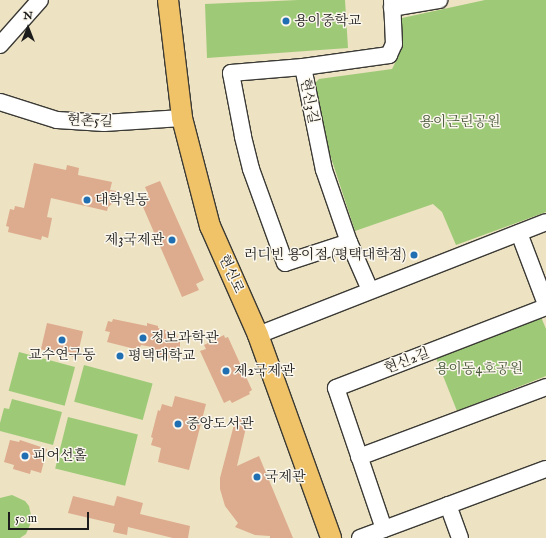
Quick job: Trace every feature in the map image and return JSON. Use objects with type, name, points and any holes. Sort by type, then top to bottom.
[{"type":"main road","name":"현신로","points":[[168,0],[182,118],[210,226],[258,335],[331,538]]},
{"type":"street","points":[[0,45],[40,0]]},
{"type":"street","name":"현신3길","points":[[370,290],[349,242],[324,170],[303,67],[388,55],[394,44],[392,4],[439,0]]},
{"type":"street","points":[[303,67],[231,74],[251,169],[285,263],[349,242]]},
{"type":"street","name":"현촌5길","points":[[0,102],[57,120],[104,123],[182,118]]},
{"type":"street","points":[[258,335],[546,222]]},
{"type":"street","name":"현신2길","points":[[384,529],[336,388],[546,306],[519,233]]},
{"type":"street","points":[[359,457],[546,387]]},
{"type":"street","points":[[360,538],[546,469]]},
{"type":"street","points":[[448,505],[460,538]]},
{"type":"green space","name":"용이중학교","points":[[298,0],[345,0],[348,48],[207,58],[205,4]]},
{"type":"green space","name":"용이근린공원","points":[[485,0],[546,0],[546,212],[456,245],[442,212],[433,204],[355,231],[320,124],[314,84],[319,79],[392,69],[399,55],[396,25],[402,18]]},
{"type":"green space","name":"용이동4호공원","points":[[539,312],[546,329],[546,376],[457,411],[434,353]]},
{"type":"green space","points":[[19,352],[75,367],[65,406],[9,391]]},
{"type":"green space","points":[[84,365],[153,383],[143,420],[74,402]]},
{"type":"green space","points":[[12,399],[62,412],[53,445],[0,431],[0,423],[4,408],[9,409]]},
{"type":"green space","points":[[68,417],[138,434],[125,486],[55,468]]},
{"type":"green space","points":[[12,495],[25,501],[29,506],[32,520],[26,534],[20,538],[0,538],[0,498]]},
{"type":"building","name":"대학원동","points":[[34,163],[66,170],[67,165],[79,168],[78,175],[112,182],[110,190],[116,191],[120,197],[108,207],[107,211],[51,198],[47,217],[52,218],[48,238],[42,236],[41,240],[8,232],[9,227],[6,226],[10,209],[14,210],[15,206],[24,208]]},
{"type":"building","name":"제3국제관","points":[[160,181],[204,280],[196,284],[199,290],[182,297],[140,200],[149,196],[145,187]]},
{"type":"building","name":"정보과학관","points":[[113,319],[147,326],[147,323],[176,333],[180,342],[180,348],[173,358],[166,359],[157,355],[152,347],[141,345],[139,350],[107,342],[110,332],[105,331],[108,321],[112,322]]},
{"type":"building","name":"교수연구동","points":[[47,323],[83,331],[77,358],[41,349]]},
{"type":"building","name":"제2국제관","points":[[224,335],[225,338],[228,337],[252,390],[249,392],[250,394],[232,403],[230,400],[224,403],[200,351],[206,349],[204,345]]},
{"type":"building","name":"중앙도서관","points":[[175,396],[206,404],[189,470],[158,462],[161,448],[151,445],[153,438],[151,437],[158,410],[160,411],[162,404],[172,407]]},
{"type":"building","name":"국제관","points":[[236,417],[248,419],[237,466],[259,456],[293,538],[270,538],[270,536],[255,535],[235,527],[238,523],[225,506],[220,489],[220,478]]},
{"type":"building","name":"피어선홀","points":[[10,440],[19,442],[20,440],[47,449],[41,473],[31,470],[30,474],[13,469],[14,465],[4,462]]},
{"type":"building","points":[[73,496],[114,506],[117,496],[143,503],[140,514],[190,526],[188,538],[173,538],[128,527],[127,535],[113,532],[115,524],[68,513]]},
{"type":"place","name":"용이중학교","points":[[286,21]]},
{"type":"place","name":"대학원동","points":[[87,200]]},
{"type":"place","name":"제3국제관","points":[[172,240]]},
{"type":"place","name":"러디빈 용이점 (평택대학점)","points":[[414,255]]},
{"type":"place","name":"정보과학관","points":[[143,338]]},
{"type":"place","name":"교수연구동","points":[[62,340]]},
{"type":"place","name":"평택대학교","points":[[120,356]]},
{"type":"place","name":"제2국제관","points":[[226,371]]},
{"type":"place","name":"중앙도서관","points":[[178,424]]},
{"type":"place","name":"피어선홀","points":[[25,456]]},
{"type":"place","name":"국제관","points":[[257,477]]}]
